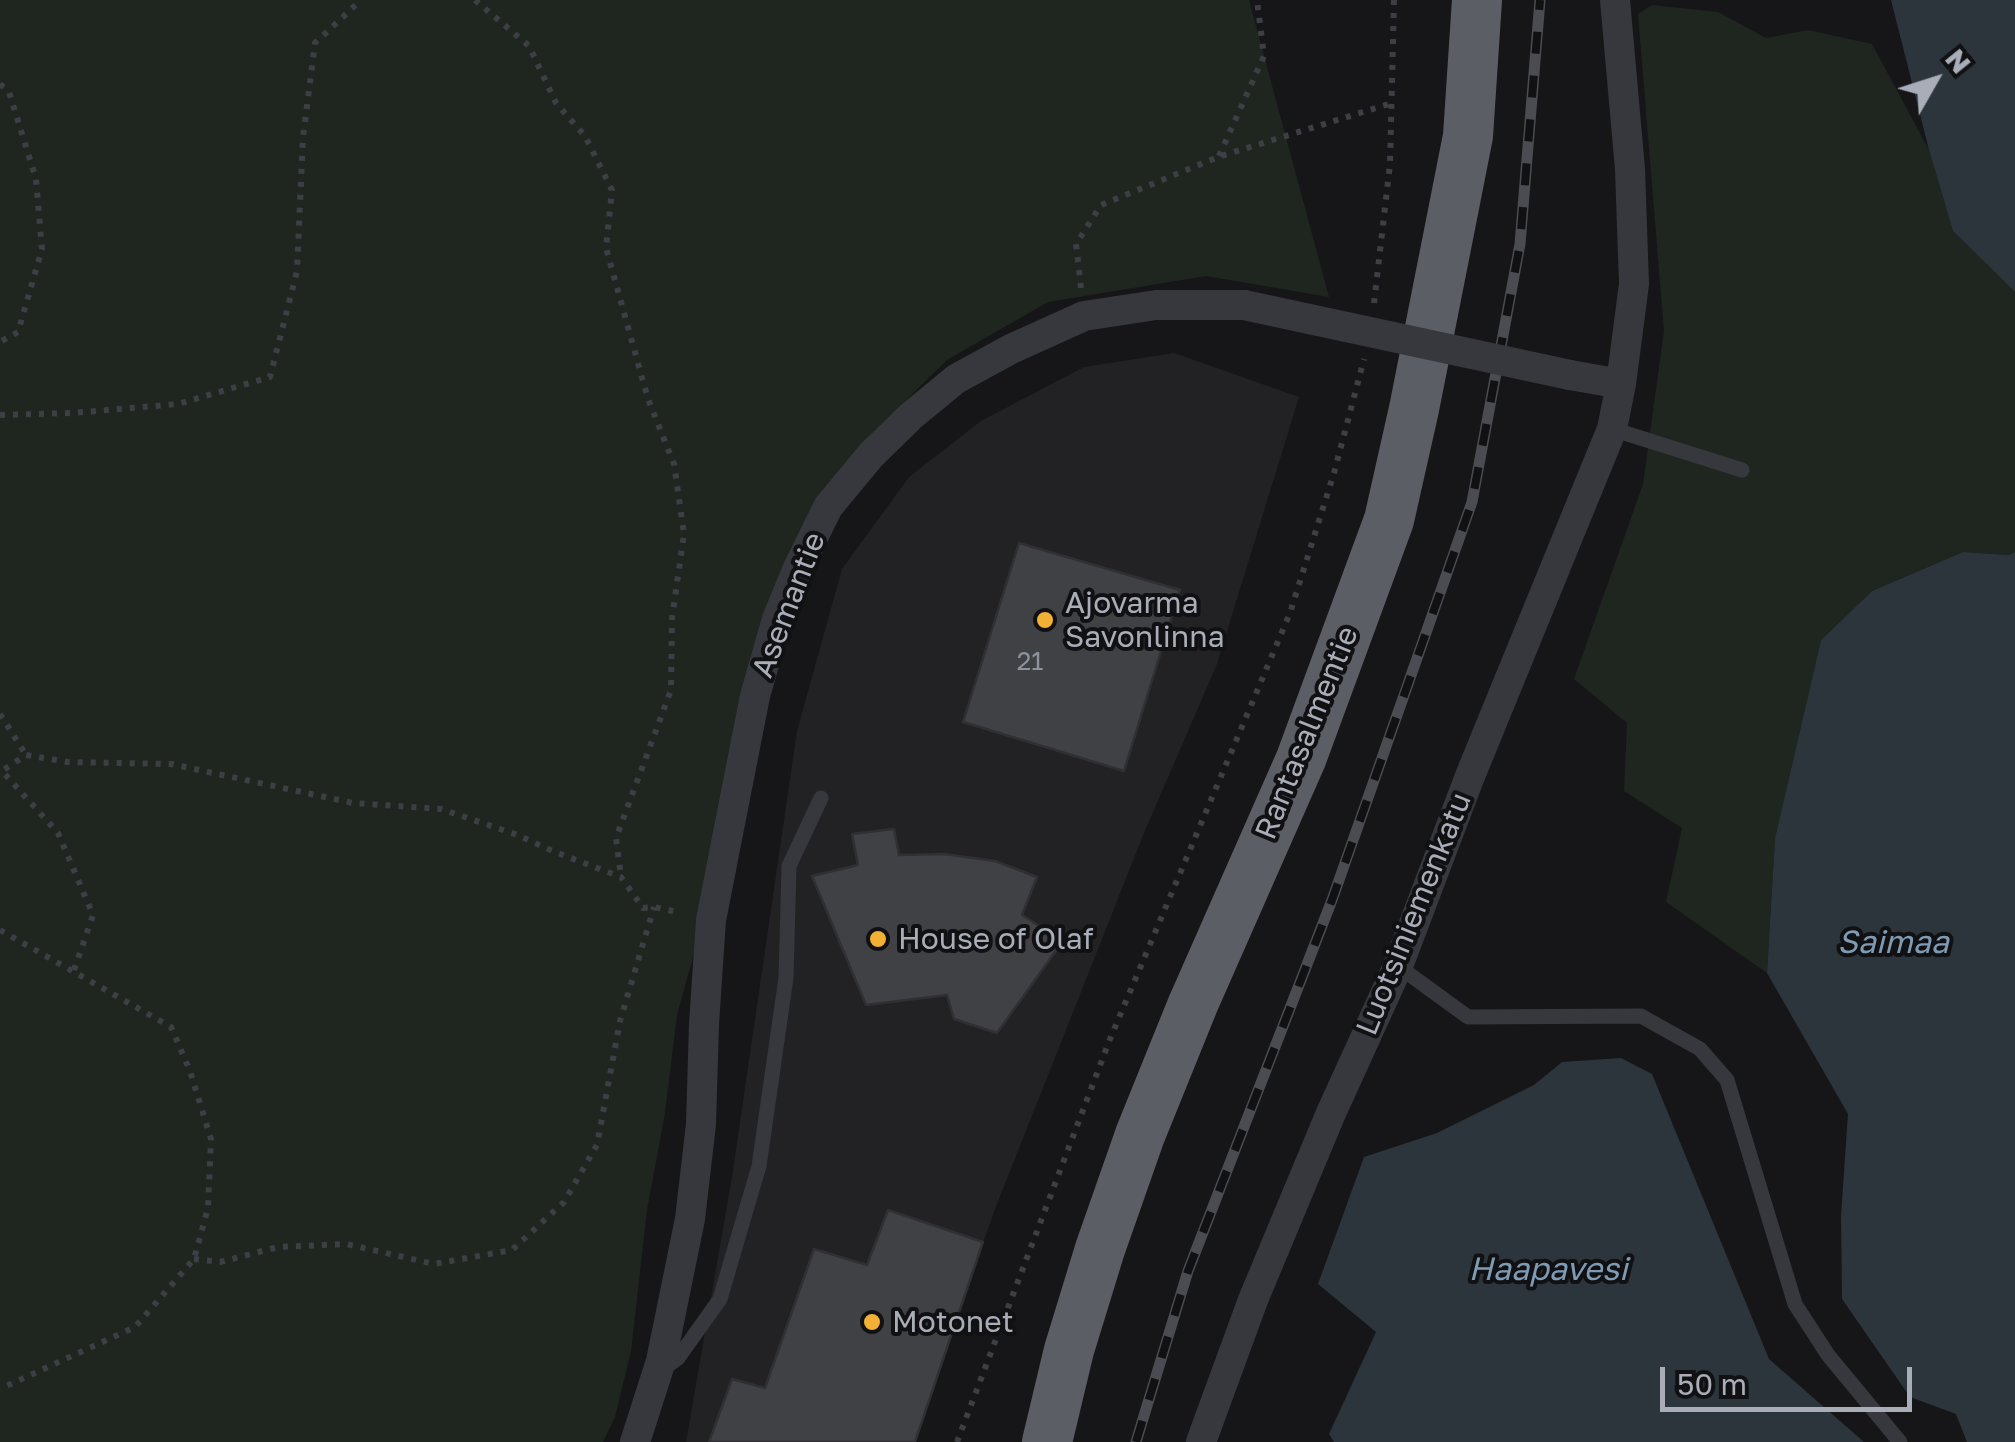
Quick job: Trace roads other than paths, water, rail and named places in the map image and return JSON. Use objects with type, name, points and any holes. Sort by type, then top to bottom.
[{"type":"highway","name":"Rantasalmentie","points":[[1047,1442],[1069,1350],[1140,1135],[1301,759],[1390,520],[1468,136],[1477,0]]},
{"type":"street","name":"Luotsiniemenkatu","points":[[1201,1442],[1267,1266],[1398,966],[1470,776],[1612,429],[1634,284],[1630,169],[1615,0]]},
{"type":"street","name":"Asemantie","points":[[635,1442],[661,1361],[690,1219],[701,1124],[711,920],[754,696],[777,619],[798,568],[828,508],[871,455],[956,379],[1011,349],[1084,316],[1156,306],[1244,305],[1621,384]]},
{"type":"lane","points":[[1612,429],[1742,470]]},
{"type":"lane","points":[[661,1361],[670,1364],[678,1358],[720,1299],[760,1166],[786,978],[789,866],[821,798]]},
{"type":"lane","points":[[1398,966],[1468,1016],[1642,1016],[1700,1049],[1727,1080],[1795,1304],[1828,1355],[1900,1442]]},
{"type":"water","points":[[1891,0],[2015,0],[2015,292],[1953,231]]},
{"type":"water","name":"Saimaa","points":[[1963,552],[2015,552],[2015,1442],[1967,1442],[1956,1414],[1910,1397],[1842,1299],[1841,1216],[1848,1114],[1767,973],[1775,838],[1821,640],[1872,591]]},
{"type":"water","name":"Haapavesi","points":[[1621,1058],[1652,1074],[1769,1359],[1864,1442],[1334,1442],[1329,1434],[1376,1332],[1318,1284],[1364,1157],[1437,1133],[1534,1085],[1562,1062]]},
{"type":"railway","points":[[1136,1442],[1188,1271],[1332,900],[1472,502],[1520,244],[1540,0]]},
{"type":"place","name":"Ajovarma Savonlinna","points":[[1045,620]]},
{"type":"place","name":"House of Olaf","points":[[878,939]]},
{"type":"place","name":"Motonet","points":[[872,1322]]}]
